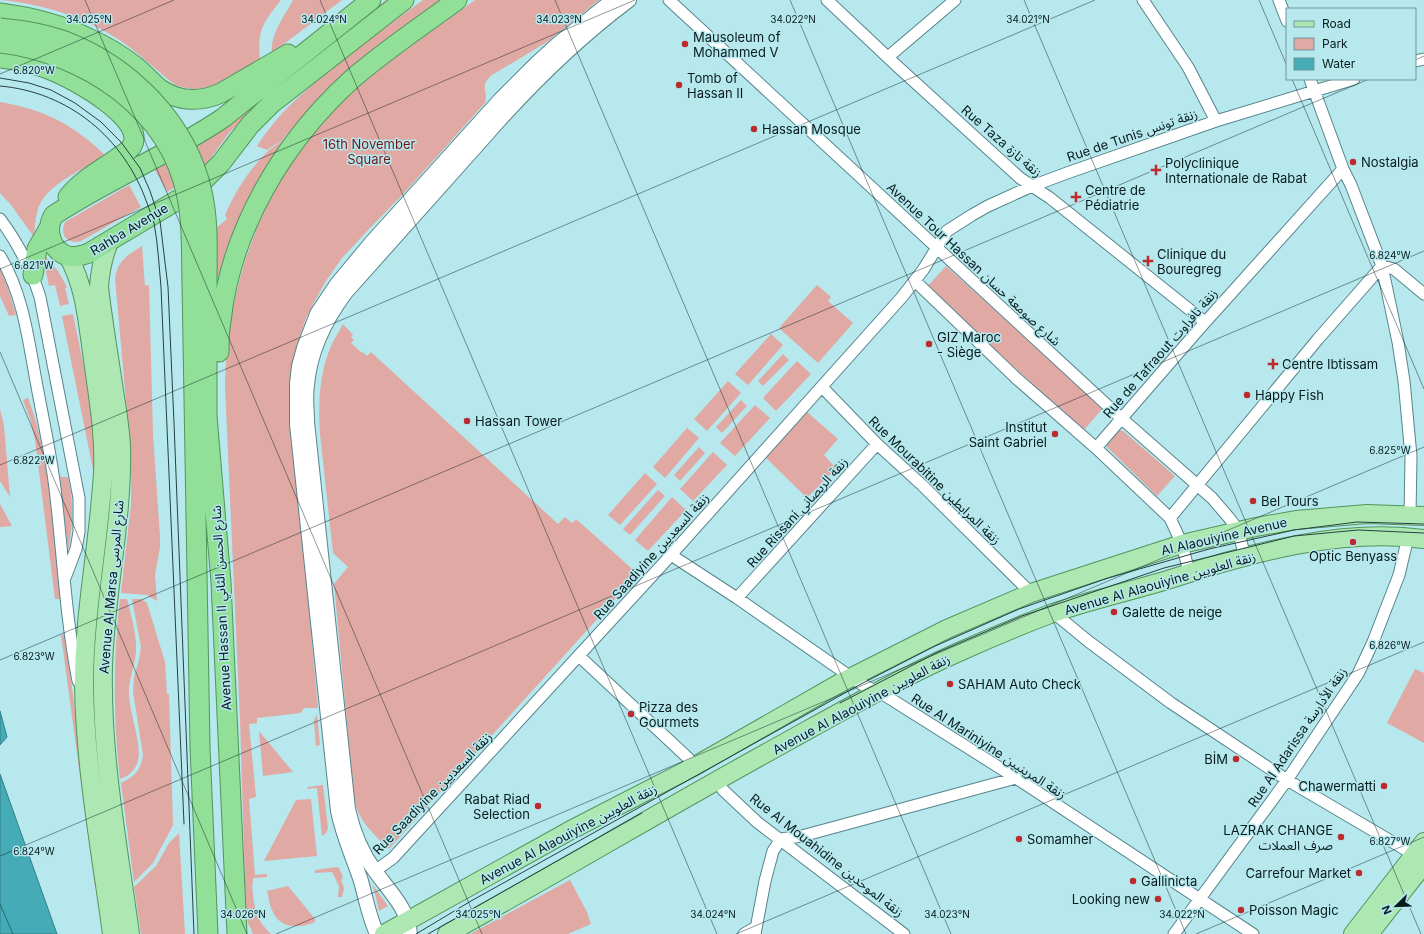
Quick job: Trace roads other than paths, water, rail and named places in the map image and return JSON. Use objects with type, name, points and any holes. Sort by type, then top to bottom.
[{"type":"highway","points":[[68,256],[56,248],[50,235],[50,221],[54,215],[60,210],[205,130],[223,118],[371,0]]},
{"type":"highway","name":"Rahba Avenue","points":[[68,256],[82,256],[109,242],[181,198],[200,184],[221,163],[250,125],[263,112],[404,0]]},
{"type":"highway","points":[[207,416],[216,383],[221,321],[233,266],[252,214],[279,164],[312,119],[351,80],[457,0]]},
{"type":"highway","points":[[0,13],[38,20],[64,27],[89,38],[135,66],[160,89],[179,98],[190,100],[211,97],[240,82],[285,55],[311,47]]},
{"type":"highway","points":[[0,28],[27,32],[65,41],[99,58],[128,78],[157,105],[170,121],[190,155],[202,192],[205,212],[200,283]]},
{"type":"highway","points":[[0,43],[27,48],[68,60],[105,80],[138,107],[163,139],[174,157],[182,176],[187,196],[200,283]]},
{"type":"highway","points":[[0,58],[18,60],[36,65],[70,79],[101,98],[128,122],[132,128],[134,140],[128,150],[78,186],[68,197],[60,210]]},
{"type":"highway","points":[[33,275],[38,249],[49,228]]},
{"type":"highway","name":"Avenue Hassan II شارع الحسن الثاني","points":[[200,283],[207,416],[221,582],[235,932]]},
{"type":"highway","name":"Avenue Hassan II شارع الحسن الثاني","points":[[200,283],[192,326],[201,785],[208,934]]},
{"type":"highway","points":[[196,587],[204,612],[218,934]]},
{"type":"main road","name":"Avenue Al Marsa شارع المرسى","points":[[109,242],[103,257],[99,287],[118,415],[121,444],[121,474],[105,636],[103,673],[104,726],[109,786],[130,934]]},
{"type":"main road","name":"Avenue Al Marsa شارع المرسى","points":[[68,256],[79,278],[85,300],[103,443],[101,499],[86,637],[85,707],[87,747],[112,934]]},
{"type":"main road","name":"Al Alaouiyine Avenue","points":[[1030,593],[1182,544],[1238,530],[1296,520],[1367,514],[1417,516]]},
{"type":"main road","name":"Avenue Al Alaouiyine زنقة العلويين","points":[[447,934],[584,858],[717,780],[877,692],[958,653],[1054,613],[1189,572],[1245,557],[1324,540],[1366,537],[1416,538]]},
{"type":"main road","name":"Avenue Al Alaouiyine زنقة العلويين","points":[[384,934],[409,928],[569,831],[695,766],[852,677],[947,629],[1030,593]]},
{"type":"main road","points":[[1353,934],[1422,855]]},
{"type":"main road","points":[[1369,934],[1422,855]]},
{"type":"street","points":[[409,928],[400,905],[375,871],[355,837],[348,809],[307,422],[306,386],[308,374],[313,352],[319,336],[336,306],[346,292],[504,105],[536,64],[559,42],[613,0]]},
{"type":"street","points":[[377,934],[343,835],[338,811],[297,424],[297,384],[299,366],[310,331],[318,314],[337,284],[371,243],[504,105],[600,22],[630,0]]},
{"type":"street","name":"Avenue Tour Hassan شارع صومعة حسان","points":[[669,0],[1121,418],[1212,498],[1238,530],[1245,557]]},
{"type":"street","name":"Rue Taza زنقة تازة","points":[[827,0],[1020,178],[1050,198],[1205,322]]},
{"type":"street","points":[[888,57],[955,0]]},
{"type":"street","points":[[1143,0],[1188,68],[1216,122]]},
{"type":"street","points":[[1279,0],[1286,18]]},
{"type":"street","points":[[1310,80],[1343,169],[1351,185],[1382,266],[1398,342],[1404,381],[1417,516]]},
{"type":"street","name":"Rue de Tunis زنقة تونس","points":[[936,248],[944,234],[956,224],[977,212],[1032,186],[1216,122],[1351,80]]},
{"type":"street","name":"Rue de Tafraout زنقة تافراوت","points":[[1096,448],[1205,322],[1343,169]]},
{"type":"street","points":[[0,219],[13,237],[33,275],[44,314],[79,498],[79,532],[76,549],[64,581]]},
{"type":"street","name":"Rue Saadiyine زنقة السعديين","points":[[375,871],[393,858],[671,555],[915,281],[936,248]]},
{"type":"street","points":[[0,256],[12,279],[24,319],[52,468],[75,667],[85,707]]},
{"type":"street","points":[[1382,266],[1394,269],[1424,294]]},
{"type":"street","points":[[1170,518],[1318,339],[1382,266]]},
{"type":"street","points":[[915,281],[1016,378],[1096,448],[1170,518],[1182,544],[1189,572]]},
{"type":"street","name":"Rue Mourabitine زنقة المرابطين","points":[[822,387],[877,444],[922,485],[1030,593]]},
{"type":"street","name":"Rue Rissani زنقة الريصاني","points":[[737,598],[877,444]]},
{"type":"street","name":"Rue Al Adarissa زنقة الأدارسة","points":[[1174,934],[1287,780],[1358,674],[1373,642],[1399,575],[1416,538]]},
{"type":"street","name":"Rue Al Mariniyine زنقة المرينيين","points":[[671,555],[737,598],[852,677],[886,696],[1016,778],[1252,934]]},
{"type":"street","points":[[1054,613],[1088,641],[1171,703],[1287,780],[1422,855]]},
{"type":"street","points":[[579,656],[695,766]]},
{"type":"street","points":[[744,934],[756,931],[765,882],[773,851],[781,839],[802,836],[1016,778]]},
{"type":"street","name":"Rue Al Mouahidine زنقة الموحدين","points":[[717,780],[723,790],[757,822],[904,934]]},
{"type":"water","points":[[0,711],[7,737],[0,745]]},
{"type":"water","points":[[0,774],[57,934],[0,934]]},
{"type":"tram line","points":[[0,78],[29,83],[51,90],[75,103],[101,122],[121,142],[140,168],[150,191],[160,221],[168,287],[194,934]]},
{"type":"tram line","points":[[0,86],[25,90],[49,98],[71,109],[91,122],[109,139],[124,158],[137,180],[154,223],[161,287],[184,824]]},
{"type":"tram line","points":[[416,934],[471,901],[861,684],[933,647],[1019,609],[1108,578],[1209,549],[1294,530],[1357,522],[1424,524]]},
{"type":"tram line","points":[[840,703],[936,653],[1022,616],[1164,568],[1294,536],[1358,530],[1424,533]]},
{"type":"tram line","points":[[428,934],[642,813]]},
{"type":"place","name":"Mausoleum of Mohammed V","points":[[685,44]]},
{"type":"place","name":"Tomb of Hassan II","points":[[679,85]]},
{"type":"place","name":"Hassan Mosque","points":[[754,129]]},
{"type":"place","name":"Nostalgia","points":[[1353,162]]},
{"type":"place","name":"Polyclinique Internationale de Rabat","points":[[1156,170]]},
{"type":"place","name":"Centre de Pédiatrie","points":[[1076,197]]},
{"type":"place","name":"Clinique du Bouregreg","points":[[1148,261]]},
{"type":"place","name":"GIZ Maroc - Siège","points":[[929,344]]},
{"type":"place","name":"Centre Ibtissam","points":[[1273,364]]},
{"type":"place","name":"Happy Fish","points":[[1247,395]]},
{"type":"place","name":"Hassan Tower","points":[[467,421]]},
{"type":"place","name":"Institut Saint Gabriel","points":[[1055,434]]},
{"type":"place","name":"Bel Tours","points":[[1253,501]]},
{"type":"place","name":"Optic Benyass","points":[[1353,542]]},
{"type":"place","name":"Galette de neige","points":[[1114,612]]},
{"type":"place","name":"SAHAM Auto Check","points":[[950,684]]},
{"type":"place","name":"Pizza des Gourmets","points":[[631,714]]},
{"type":"place","name":"BİM","points":[[1236,759]]},
{"type":"place","name":"Chawermatti","points":[[1384,786]]},
{"type":"place","name":"Rabat Riad Selection","points":[[538,806]]},
{"type":"place","name":"LAZRAK CHANGE صرف العملات","points":[[1341,837]]},
{"type":"place","name":"Somamher","points":[[1019,839]]},
{"type":"place","name":"Carrefour Market","points":[[1359,873]]},
{"type":"place","name":"Gallinicta","points":[[1133,881]]},
{"type":"place","name":"Looking new","points":[[1158,899]]},
{"type":"place","name":"Poisson Magic","points":[[1241,910]]},
{"type":"park label","name":"16th November Square","points":[[369,152]]}]
